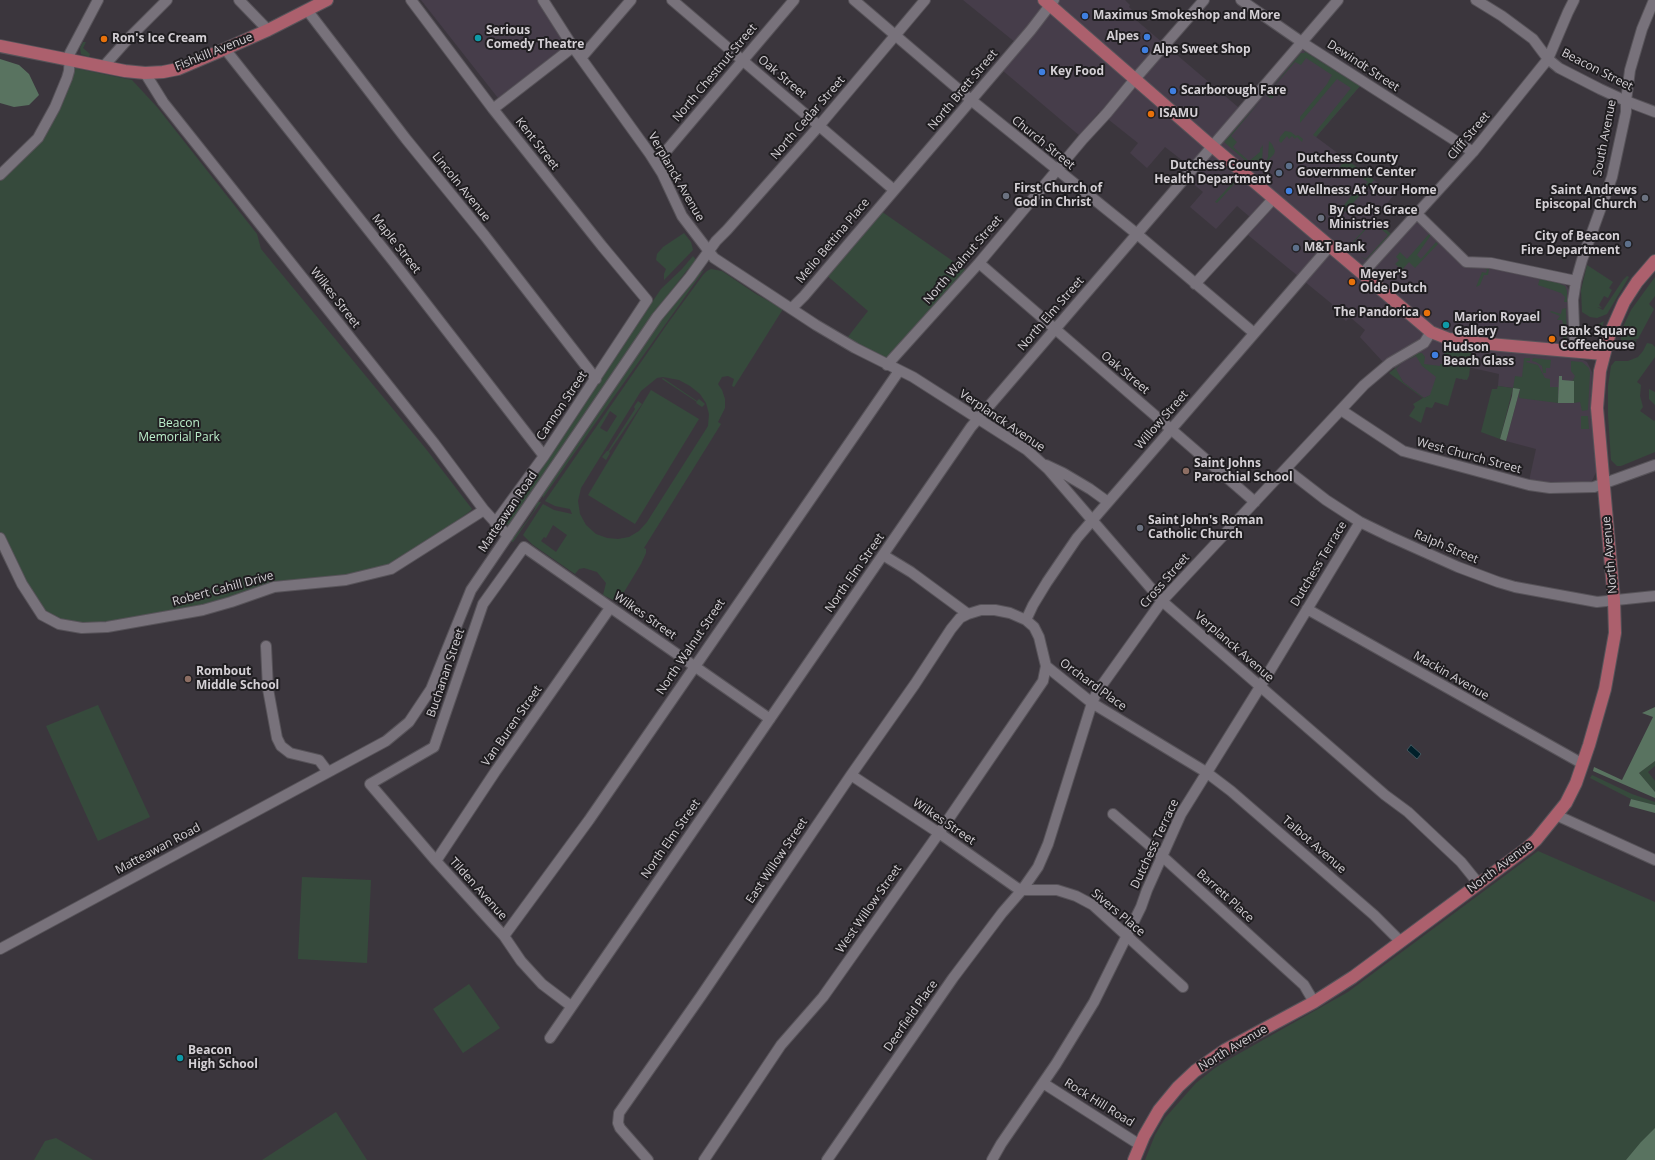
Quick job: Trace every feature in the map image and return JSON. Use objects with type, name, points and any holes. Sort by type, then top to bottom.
[{"type":"main road","name":"Fishkill Avenue","points":[[0,46],[145,73],[163,72],[178,69],[225,49],[268,30],[327,0]]},
{"type":"main road","points":[[1049,2],[1135,79],[1431,332],[1449,339],[1478,343],[1603,354]]},
{"type":"main road","name":"North Avenue","points":[[1134,1160],[1151,1123],[1164,1102],[1199,1068],[1233,1046],[1314,1002],[1352,978],[1527,848],[1536,840],[1566,803],[1583,764],[1605,689],[1615,633],[1614,600],[1597,408],[1603,354],[1624,302],[1637,282],[1655,261]]},
{"type":"street","points":[[0,175],[38,138],[55,107],[67,78],[70,52],[98,0]]},
{"type":"street","points":[[104,66],[128,39],[167,0]]},
{"type":"street","points":[[239,0],[268,30]]},
{"type":"street","name":"Kent Street","points":[[411,0],[493,109],[647,300]]},
{"type":"street","name":"Verplanck Avenue","points":[[543,0],[573,47],[656,163],[682,216],[714,258],[855,348],[898,371],[913,377],[1027,450],[1042,464],[1162,601],[1418,822],[1461,862],[1478,883]]},
{"type":"street","points":[[581,58],[631,0]]},
{"type":"street","name":"Oak Street","points":[[672,0],[894,190]]},
{"type":"street","name":"North Chestnut Street","points":[[656,163],[794,0]]},
{"type":"street","name":"Church Street","points":[[854,0],[971,100],[1057,171],[1137,234],[1254,333]]},
{"type":"street","name":"North Cedar Street","points":[[709,252],[716,241],[819,126],[925,0]]},
{"type":"street","name":"North Walnut Street","points":[[887,365],[978,263],[1204,0]]},
{"type":"street","name":"Dewindt Street","points":[[1241,0],[1302,42],[1473,152]]},
{"type":"street","name":"North Elm Street","points":[[550,1038],[978,419],[1338,0]]},
{"type":"street","name":"Beacon Street","points":[[1476,0],[1502,16],[1533,39],[1548,59],[1559,68],[1626,101],[1655,112]]},
{"type":"street","name":"Cliff Street","points":[[1362,274],[1473,152],[1548,59],[1574,0]]},
{"type":"street","name":"South Avenue","points":[[1575,352],[1573,300],[1576,281],[1612,177],[1626,112],[1630,70],[1642,29],[1654,0]]},
{"type":"street","name":"North Brett Street","points":[[894,190],[971,100],[1049,2]]},
{"type":"street","name":"Lincoln Avenue","points":[[306,10],[596,379]]},
{"type":"street","points":[[493,109],[573,47]]},
{"type":"street","name":"Maple Street","points":[[225,49],[393,261],[544,456]]},
{"type":"street","name":"Wilkes Street","points":[[145,73],[163,102],[434,443],[484,510],[508,536]]},
{"type":"street","name":"Melio Bettina Place","points":[[792,308],[804,296],[894,190]]},
{"type":"street","points":[[1195,284],[1274,198]]},
{"type":"street","points":[[1417,214],[1466,262],[1491,263],[1576,281]]},
{"type":"street","name":"Willow Street","points":[[1026,620],[1047,582],[1077,538],[1330,246]]},
{"type":"street","name":"Matteawan Road","points":[[0,949],[386,741],[415,715],[431,689],[471,590],[657,317],[709,252]]},
{"type":"street","name":"Oak Street","points":[[978,263],[1256,502]]},
{"type":"street","name":"Cannon Street","points":[[495,523],[544,456],[647,300]]},
{"type":"street","name":"Cross Street","points":[[1022,890],[1038,867],[1048,844],[1092,703],[1097,692],[1162,601],[1364,385],[1390,363],[1424,343],[1431,332]]},
{"type":"street","name":"North Walnut Street","points":[[504,936],[589,820],[898,371]]},
{"type":"street","name":"West Church Street","points":[[1341,410],[1403,451],[1529,485],[1550,488],[1594,487],[1655,465]]},
{"type":"street","points":[[1042,464],[1055,469],[1090,489],[1108,502]]},
{"type":"street","name":"Ralph Street","points":[[1286,469],[1326,500],[1360,522],[1458,567],[1515,587],[1597,602],[1655,596]]},
{"type":"street","name":"Robert Cahill Drive","points":[[0,538],[22,584],[42,615],[59,624],[82,628],[107,627],[203,610],[274,587],[346,580],[391,568],[484,510]]},
{"type":"street","name":"Dutchess Terrace","points":[[992,1160],[1001,1144],[1056,1064],[1094,1002],[1141,907],[1181,814],[1360,522]]},
{"type":"street","name":"Wilkes Street","points":[[524,547],[770,719]]},
{"type":"street","name":"Buchanan Street","points":[[370,784],[434,747],[483,604],[524,547]]},
{"type":"street","points":[[883,555],[911,572],[968,614]]},
{"type":"street","name":"Van Buren Street","points":[[436,861],[495,772],[610,608]]},
{"type":"street","name":"Mackin Avenue","points":[[1307,609],[1583,764]]},
{"type":"street","name":"Orchard Place","points":[[968,614],[981,610],[995,610],[1010,613],[1026,620],[1034,626],[1039,637],[1046,666],[1092,703],[1206,772]]},
{"type":"street","name":"East Willow Street","points":[[648,1160],[620,1128],[618,1123],[619,1113],[701,996],[851,774],[915,684],[951,629],[960,618],[968,614]]},
{"type":"street","points":[[266,646],[268,689],[277,738],[281,746],[290,753],[319,760],[328,772]]},
{"type":"street","name":"West Willow Street","points":[[704,1160],[781,1045],[823,997],[1044,681],[1046,666]]},
{"type":"street","name":"Talbot Avenue","points":[[1206,772],[1232,791],[1278,830],[1374,915],[1401,942]]},
{"type":"street","name":"Wilkes Street","points":[[851,774],[939,832],[1016,888],[1022,890]]},
{"type":"street","name":"Tilden Avenue","points":[[370,784],[436,861],[504,936],[521,961],[542,984],[571,1006]]},
{"type":"street","name":"Barrett Place","points":[[1113,814],[1162,856],[1304,985],[1314,1002]]},
{"type":"street","points":[[1556,815],[1655,860]]},
{"type":"street","name":"Sivers Place","points":[[1022,890],[1057,890],[1076,896],[1093,905],[1183,987]]},
{"type":"street","name":"Deerfield Place","points":[[827,1160],[953,978],[1002,913],[1022,890]]},
{"type":"street","name":"Rock Hill Road","points":[[1043,1083],[1140,1145]]},
{"type":"shaded area","points":[[421,0],[539,0],[566,46],[498,98]]},
{"type":"shaded area","points":[[963,0],[1125,0],[1130,5],[1129,7],[1133,11],[1136,20],[1245,113],[1301,49],[1360,86],[1316,137],[1394,195],[1374,219],[1398,240],[1417,221],[1463,265],[1494,267],[1562,282],[1569,290],[1569,357],[1587,362],[1592,372],[1591,410],[1596,472],[1592,481],[1584,484],[1529,481],[1536,449],[1506,441],[1520,389],[1498,386],[1499,374],[1468,367],[1465,380],[1454,377],[1431,395],[1424,398],[1403,382],[1390,360],[1384,363],[1360,337],[1365,330],[1350,317],[1346,321],[1331,307],[1332,304],[1247,234],[1257,223],[1237,206],[1216,229],[1190,207],[1203,192],[1180,173],[1187,164],[1165,147],[1147,168],[1130,153],[1138,143],[1099,112],[1080,136],[1002,70],[1021,47]]},
{"type":"green space","points":[[83,42],[86,42],[83,48],[90,54],[89,57],[81,54],[80,48]]},
{"type":"green space","points":[[1304,51],[1360,86],[1316,137],[1313,135],[1351,88],[1337,79],[1300,123],[1300,117],[1327,84],[1332,75],[1306,58],[1301,65],[1295,62],[1269,92],[1273,98],[1266,95],[1301,53],[1305,53]]},
{"type":"green space","points":[[0,59],[19,65],[29,74],[39,95],[29,105],[14,107],[0,103]]},
{"type":"green space","name":"Beacon Memorial Park","points":[[74,68],[132,80],[157,107],[257,234],[261,249],[426,449],[472,509],[469,512],[391,569],[293,585],[231,602],[82,628],[42,615],[0,538],[0,175],[38,138]]},
{"type":"green space","points":[[1262,99],[1231,136],[1237,142],[1233,147],[1249,161],[1260,152],[1263,145],[1262,161],[1255,169],[1224,142]]},
{"type":"green space","points":[[1285,131],[1291,132],[1296,136],[1298,135],[1303,139],[1302,142],[1297,137],[1295,139],[1292,136],[1289,139],[1287,136],[1281,143],[1279,141],[1280,137]]},
{"type":"green space","points":[[1269,141],[1275,151],[1265,164],[1268,157]]},
{"type":"green space","points":[[1346,159],[1374,180],[1345,212],[1341,209],[1356,190],[1358,192],[1368,182],[1351,169],[1345,175],[1338,169]]},
{"type":"green space","points":[[1236,179],[1242,184],[1236,182],[1217,203],[1215,202]]},
{"type":"green space","points":[[878,209],[970,273],[887,365],[844,342],[868,311],[824,273]]},
{"type":"green space","points":[[1374,219],[1391,234],[1366,260],[1360,256],[1366,259],[1388,235],[1373,222],[1351,245],[1355,250],[1349,246]]},
{"type":"green space","points":[[684,233],[691,242],[693,250],[664,280],[666,269],[656,260],[657,254],[663,247]]},
{"type":"green space","points":[[1429,234],[1431,235],[1417,255],[1421,259],[1436,242],[1438,244],[1415,268],[1409,262],[1402,270],[1395,264],[1399,260],[1396,257],[1400,252],[1407,259]]},
{"type":"green space","points":[[693,256],[697,261],[693,267],[688,269],[651,317],[510,525],[502,524],[661,289]]},
{"type":"green space","points":[[1587,265],[1613,282],[1609,288],[1612,290],[1608,298],[1604,296],[1599,305],[1602,308],[1597,307],[1603,310],[1623,280],[1627,276],[1629,277],[1607,314],[1597,318],[1590,317],[1582,312],[1581,290]]},
{"type":"green space","points":[[1484,267],[1489,269],[1488,275],[1484,275],[1480,285],[1476,287],[1482,272],[1486,273],[1487,270]]},
{"type":"green space","points":[[711,269],[722,271],[756,294],[783,309],[734,387],[732,386],[734,379],[728,376],[722,377],[718,384],[725,399],[725,408],[718,422],[721,424],[644,548],[646,549],[646,553],[641,564],[617,602],[603,595],[606,583],[597,572],[584,568],[579,569],[575,574],[533,545],[523,535],[543,504],[554,510],[572,514],[570,509],[555,506],[545,501],[668,323],[707,271]],"holes":[[[663,377],[679,380],[700,394],[706,403],[709,414],[708,426],[647,522],[639,531],[629,537],[618,539],[607,538],[596,534],[586,525],[580,514],[578,501],[581,488],[641,391],[657,378]],[[610,411],[617,416],[607,432],[600,428]],[[553,525],[567,535],[556,552],[541,541],[544,537],[546,538]]]},
{"type":"green space","points":[[704,270],[543,498],[542,494],[660,320],[698,274]]},
{"type":"green space","points":[[1655,277],[1655,296],[1649,304],[1654,309],[1638,339],[1621,341],[1621,331],[1631,310]]},
{"type":"green space","points":[[1540,278],[1560,282],[1560,284],[1565,286],[1567,291],[1567,302],[1564,302],[1565,297],[1561,293],[1538,285]]},
{"type":"green space","points":[[1566,308],[1567,339],[1563,339],[1565,330],[1562,320],[1557,320],[1560,316],[1550,312],[1561,314],[1562,309]]},
{"type":"green space","points":[[1604,321],[1599,336],[1596,330],[1597,325]]},
{"type":"green space","points":[[1637,340],[1630,348],[1619,348],[1621,342]]},
{"type":"green space","points":[[1647,343],[1652,344],[1655,347],[1655,357],[1637,382],[1641,385],[1640,396],[1643,407],[1640,411],[1654,421],[1655,420],[1655,452],[1621,466],[1617,466],[1611,460],[1608,415],[1608,386],[1611,366],[1615,361],[1628,361],[1638,357]]},
{"type":"green space","points":[[1445,346],[1472,350],[1469,376],[1467,380],[1456,378],[1448,406],[1435,402],[1432,408],[1426,407],[1421,423],[1409,416],[1415,407],[1413,404],[1423,398],[1389,373],[1401,364],[1396,369],[1403,382],[1424,398],[1430,395],[1436,377],[1422,366],[1416,356],[1408,360],[1418,353],[1422,353],[1425,357],[1424,364],[1440,366],[1440,364],[1443,364]]},
{"type":"green space","points":[[1490,354],[1497,355],[1496,362],[1488,363]]},
{"type":"green space","points":[[1524,358],[1530,358],[1530,361],[1526,362],[1538,365],[1545,378],[1550,379],[1550,387],[1558,387],[1558,403],[1519,398],[1520,389],[1513,388],[1515,376],[1522,377]]},
{"type":"green space","points":[[1533,358],[1551,360],[1550,368],[1546,368],[1546,373],[1543,373],[1542,366],[1532,361]]},
{"type":"green space","points":[[1571,361],[1582,362],[1589,368],[1588,410],[1582,411],[1580,402],[1574,403],[1574,381],[1571,380],[1573,380],[1575,376],[1571,371]]},
{"type":"green space","points":[[1559,376],[1562,376],[1562,380],[1574,381],[1574,403],[1558,403]]},
{"type":"green space","points":[[663,378],[697,401],[699,399],[705,404],[702,407],[696,403],[697,402],[662,379]]},
{"type":"green space","points":[[1498,386],[1513,388],[1500,439],[1481,432],[1492,389],[1497,389]]},
{"type":"green space","points":[[1513,388],[1520,389],[1506,441],[1500,439]]},
{"type":"green space","points":[[1649,389],[1655,392],[1655,405],[1649,399]]},
{"type":"green space","points":[[651,390],[699,419],[635,524],[588,495]]},
{"type":"green space","points":[[638,401],[642,404],[609,452],[610,453],[606,460],[602,457],[608,451],[635,409],[634,407]]},
{"type":"green space","points":[[1581,416],[1588,416],[1589,429],[1581,429]]},
{"type":"green space","points":[[537,502],[541,502],[513,542],[511,541],[534,511]]},
{"type":"green space","points":[[98,705],[150,817],[98,841],[46,726]]},
{"type":"green space","points":[[1655,707],[1655,761],[1639,773],[1655,792],[1655,798],[1593,771],[1594,767],[1622,780],[1653,717],[1642,713]]},
{"type":"green space","points":[[1655,761],[1655,766],[1648,772],[1655,781],[1655,792],[1639,773]]},
{"type":"green space","points":[[1592,775],[1632,794],[1655,802],[1655,805],[1631,799],[1590,778]]},
{"type":"green space","points":[[1631,799],[1655,805],[1655,813],[1629,806]]},
{"type":"green space","points":[[1538,851],[1655,902],[1655,1160],[1145,1160],[1155,1135],[1165,1118],[1196,1083],[1215,1068],[1348,992]]},
{"type":"green space","points":[[302,877],[371,880],[367,963],[298,959]]},
{"type":"green space","points":[[469,984],[500,1028],[463,1053],[433,1009]]},
{"type":"green space","points":[[336,1112],[367,1160],[262,1160]]},
{"type":"green space","points":[[1655,1128],[1655,1160],[1626,1160],[1641,1142]]},
{"type":"green space","points":[[56,1138],[93,1160],[34,1160],[45,1141]]},
{"type":"water","points":[[1411,745],[1421,754],[1417,759],[1407,750]]},
{"type":"place","name":"Maximus Smokeshop and More","points":[[1085,16]]},
{"type":"place","name":"Alpes","points":[[1147,37]]},
{"type":"place","name":"Serious Comedy Theatre","points":[[478,38]]},
{"type":"place","name":"Ron's Ice Cream","points":[[104,39]]},
{"type":"place","name":"Alps Sweet Shop","points":[[1145,50]]},
{"type":"place","name":"Key Food","points":[[1042,72]]},
{"type":"place","name":"Scarborough Fare","points":[[1173,91]]},
{"type":"place","name":"ISAMU","points":[[1151,114]]},
{"type":"place","name":"Dutchess County Government Center","points":[[1289,166]]},
{"type":"place","name":"Dutchess County Health Department","points":[[1279,173]]},
{"type":"place","name":"Wellness At Your Home","points":[[1289,191]]},
{"type":"place","name":"First Church of God in Christ","points":[[1006,196]]},
{"type":"place","name":"Saint Andrews Episcopal Church","points":[[1645,198]]},
{"type":"place","name":"By God's Grace Ministries","points":[[1321,218]]},
{"type":"place","name":"City of Beacon Fire Department","points":[[1628,244]]},
{"type":"place","name":"M&T Bank","points":[[1296,248]]},
{"type":"place","name":"Meyer's Olde Dutch","points":[[1352,282]]},
{"type":"place","name":"The Pandorica","points":[[1427,313]]},
{"type":"place","name":"Marion Royael Gallery","points":[[1446,325]]},
{"type":"place","name":"Bank Square Coffeehouse","points":[[1552,339]]},
{"type":"place","name":"Hudson Beach Glass","points":[[1435,355]]},
{"type":"place","name":"Saint Johns Parochial School","points":[[1186,471]]},
{"type":"place","name":"Saint John's Roman Catholic Church","points":[[1140,528]]},
{"type":"place","name":"Rombout Middle School","points":[[188,679]]},
{"type":"place","name":"Beacon High School","points":[[180,1058]]}]
